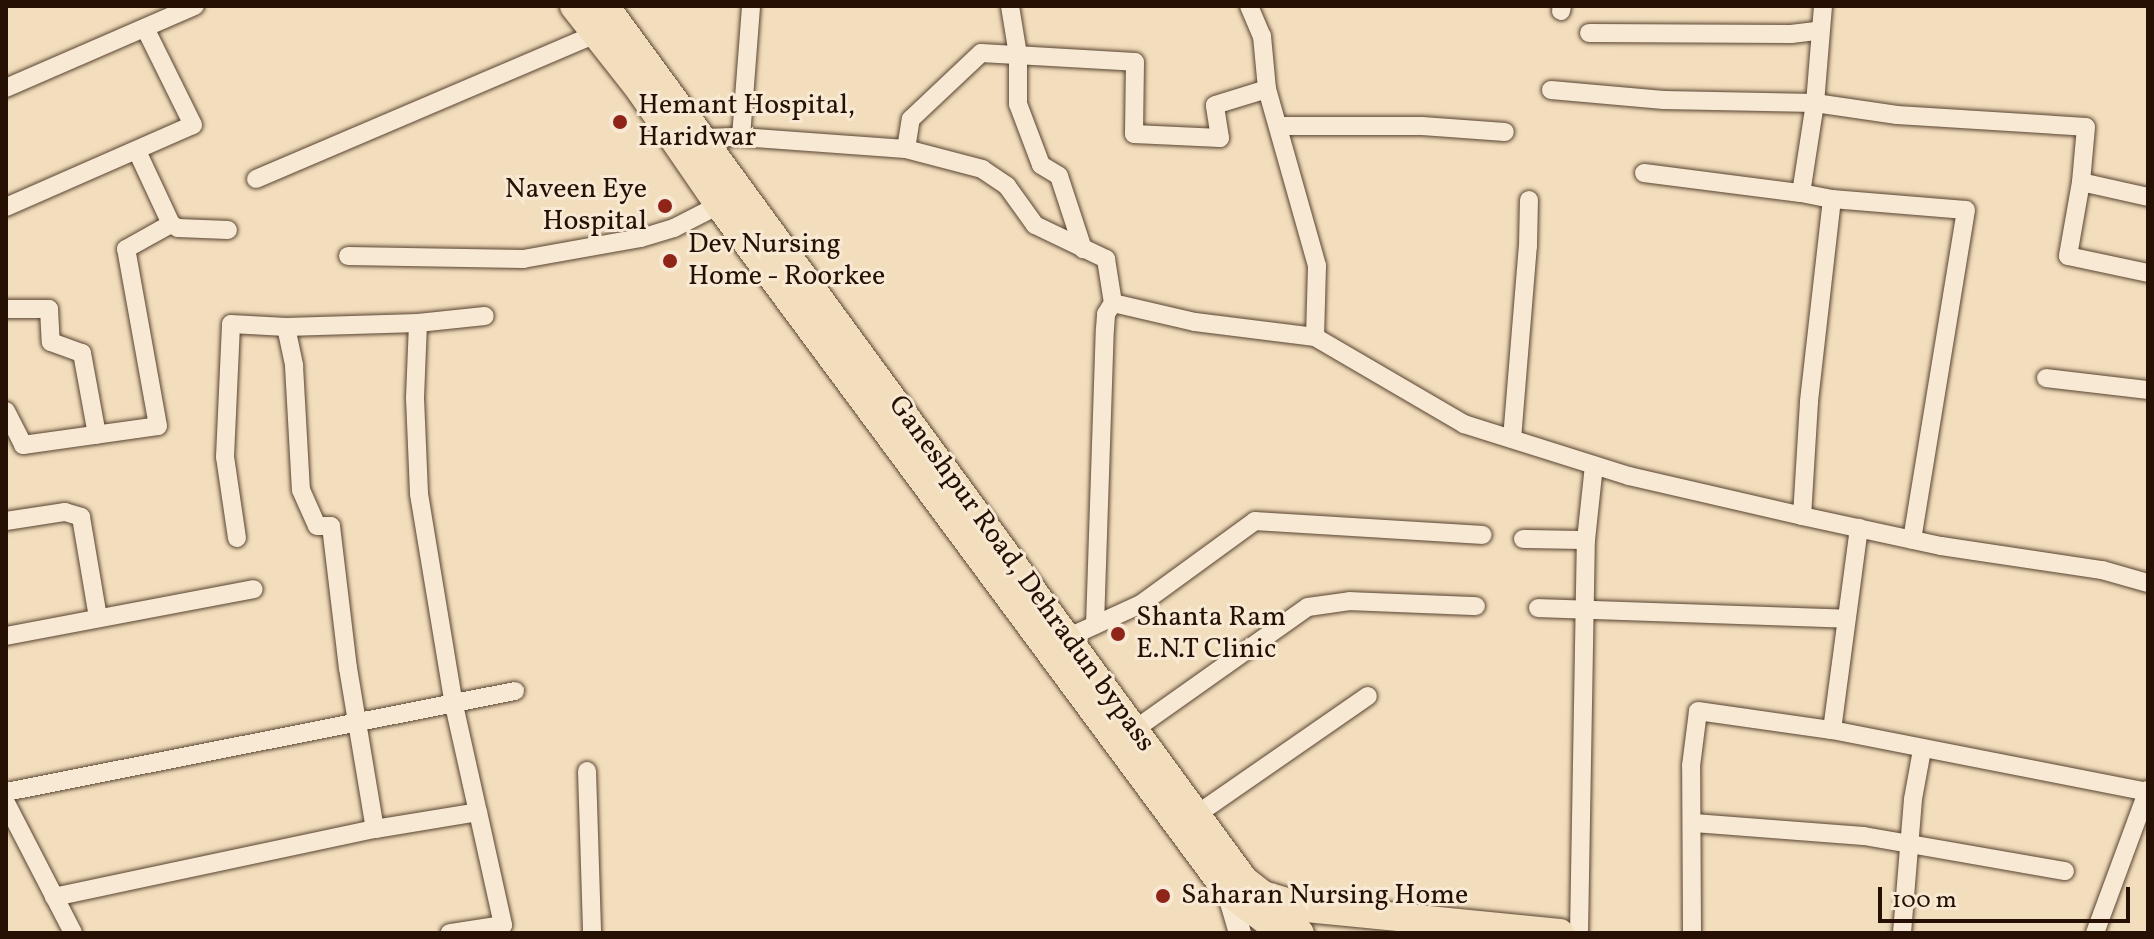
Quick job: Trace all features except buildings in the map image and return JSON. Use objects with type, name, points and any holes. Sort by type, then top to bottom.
[{"type":"main road","points":[[574,6],[1228,892],[1273,929],[1300,933]]},
{"type":"main road","name":"Ganeshpur Road, Dehradun bypass","points":[[605,6],[1244,880],[1263,895],[1306,908],[1560,933]]},
{"type":"street","points":[[6,88],[146,30],[195,6]]},
{"type":"street","points":[[741,137],[751,6]]},
{"type":"street","points":[[1010,6],[1018,55],[1018,104],[1041,165],[1059,176],[1083,249]]},
{"type":"street","points":[[1249,6],[1262,36],[1267,89],[1317,266],[1315,337]]},
{"type":"street","points":[[1801,193],[1815,103],[1823,6]]},
{"type":"street","points":[[1589,33],[1791,34],[1816,31],[1821,27]]},
{"type":"street","points":[[6,207],[193,125],[146,30]]},
{"type":"street","points":[[256,179],[596,34]]},
{"type":"street","points":[[906,149],[911,119],[981,53],[1135,62],[1134,134],[1220,138],[1215,105],[1267,89]]},
{"type":"street","points":[[1551,90],[1664,100],[1815,103],[1897,115],[2086,127],[2081,182],[2068,256],[2148,273]]},
{"type":"street","points":[[1278,126],[1422,126],[1505,132]]},
{"type":"street","points":[[704,138],[741,137],[906,149],[982,169],[1007,186],[1035,225],[1106,259],[1113,303],[1106,314],[1105,329],[1095,625]]},
{"type":"street","points":[[137,151],[171,224],[178,228],[228,230]]},
{"type":"street","points":[[1644,173],[1832,199],[1966,210],[1912,540]]},
{"type":"street","points":[[2081,182],[2148,197]]},
{"type":"street","points":[[1802,516],[1809,402],[1832,199]]},
{"type":"street","points":[[1512,439],[1529,200]]},
{"type":"street","points":[[348,256],[523,259],[641,238],[674,228],[719,205]]},
{"type":"street","points":[[6,411],[23,445],[158,426],[126,249],[171,224]]},
{"type":"street","points":[[1113,303],[1195,322],[1315,337],[1464,424],[1594,465],[1912,540],[2102,570],[2148,583]]},
{"type":"street","points":[[6,309],[49,309],[51,342],[82,353],[97,435]]},
{"type":"street","points":[[237,538],[225,457],[231,324],[286,327],[418,323],[485,316]]},
{"type":"street","points":[[418,323],[415,398],[419,494],[454,705],[503,925],[450,933]]},
{"type":"street","points":[[286,327],[294,366],[301,490],[317,526],[331,526],[357,722],[375,829]]},
{"type":"street","points":[[2046,378],[2148,390]]},
{"type":"street","points":[[1579,933],[1586,540],[1594,465]]},
{"type":"street","points":[[6,521],[65,512],[81,517],[98,618]]},
{"type":"street","points":[[1067,638],[1141,604],[1255,521],[1483,535]]},
{"type":"street","points":[[1832,730],[1859,528]]},
{"type":"street","points":[[1523,539],[1586,540]]},
{"type":"street","points":[[6,636],[254,589]]},
{"type":"street","points":[[1134,730],[1308,607],[1350,601],[1476,606]]},
{"type":"street","points":[[1538,608],[1846,619]]},
{"type":"street","points":[[6,792],[515,691]]},
{"type":"street","points":[[1196,815],[1368,696]]},
{"type":"street","points":[[1692,933],[1694,823],[1691,766],[1698,711],[1832,730],[1922,750],[2148,791],[2139,836],[2095,933]]},
{"type":"street","points":[[1902,933],[1913,799],[1922,750]]},
{"type":"street","points":[[587,771],[592,933]]},
{"type":"street","points":[[6,803],[73,933]]},
{"type":"street","points":[[54,897],[375,829],[478,812]]},
{"type":"street","points":[[1694,823],[1864,836],[2065,871]]},
{"type":"street","points":[[1228,892],[1240,933]]},
{"type":"street","points":[[1263,895],[1273,929]]},
{"type":"place","name":"Hemant Hospital, Haridwar","points":[[620,122]]},
{"type":"place","name":"Naveen Eye Hospital","points":[[665,206]]},
{"type":"place","name":"Dev Nursing Home - Roorkee","points":[[670,261]]},
{"type":"place","name":"Shanta Ram E.N.T Clinic","points":[[1118,634]]},
{"type":"place","name":"Saharan Nursing Home","points":[[1163,896]]}]
